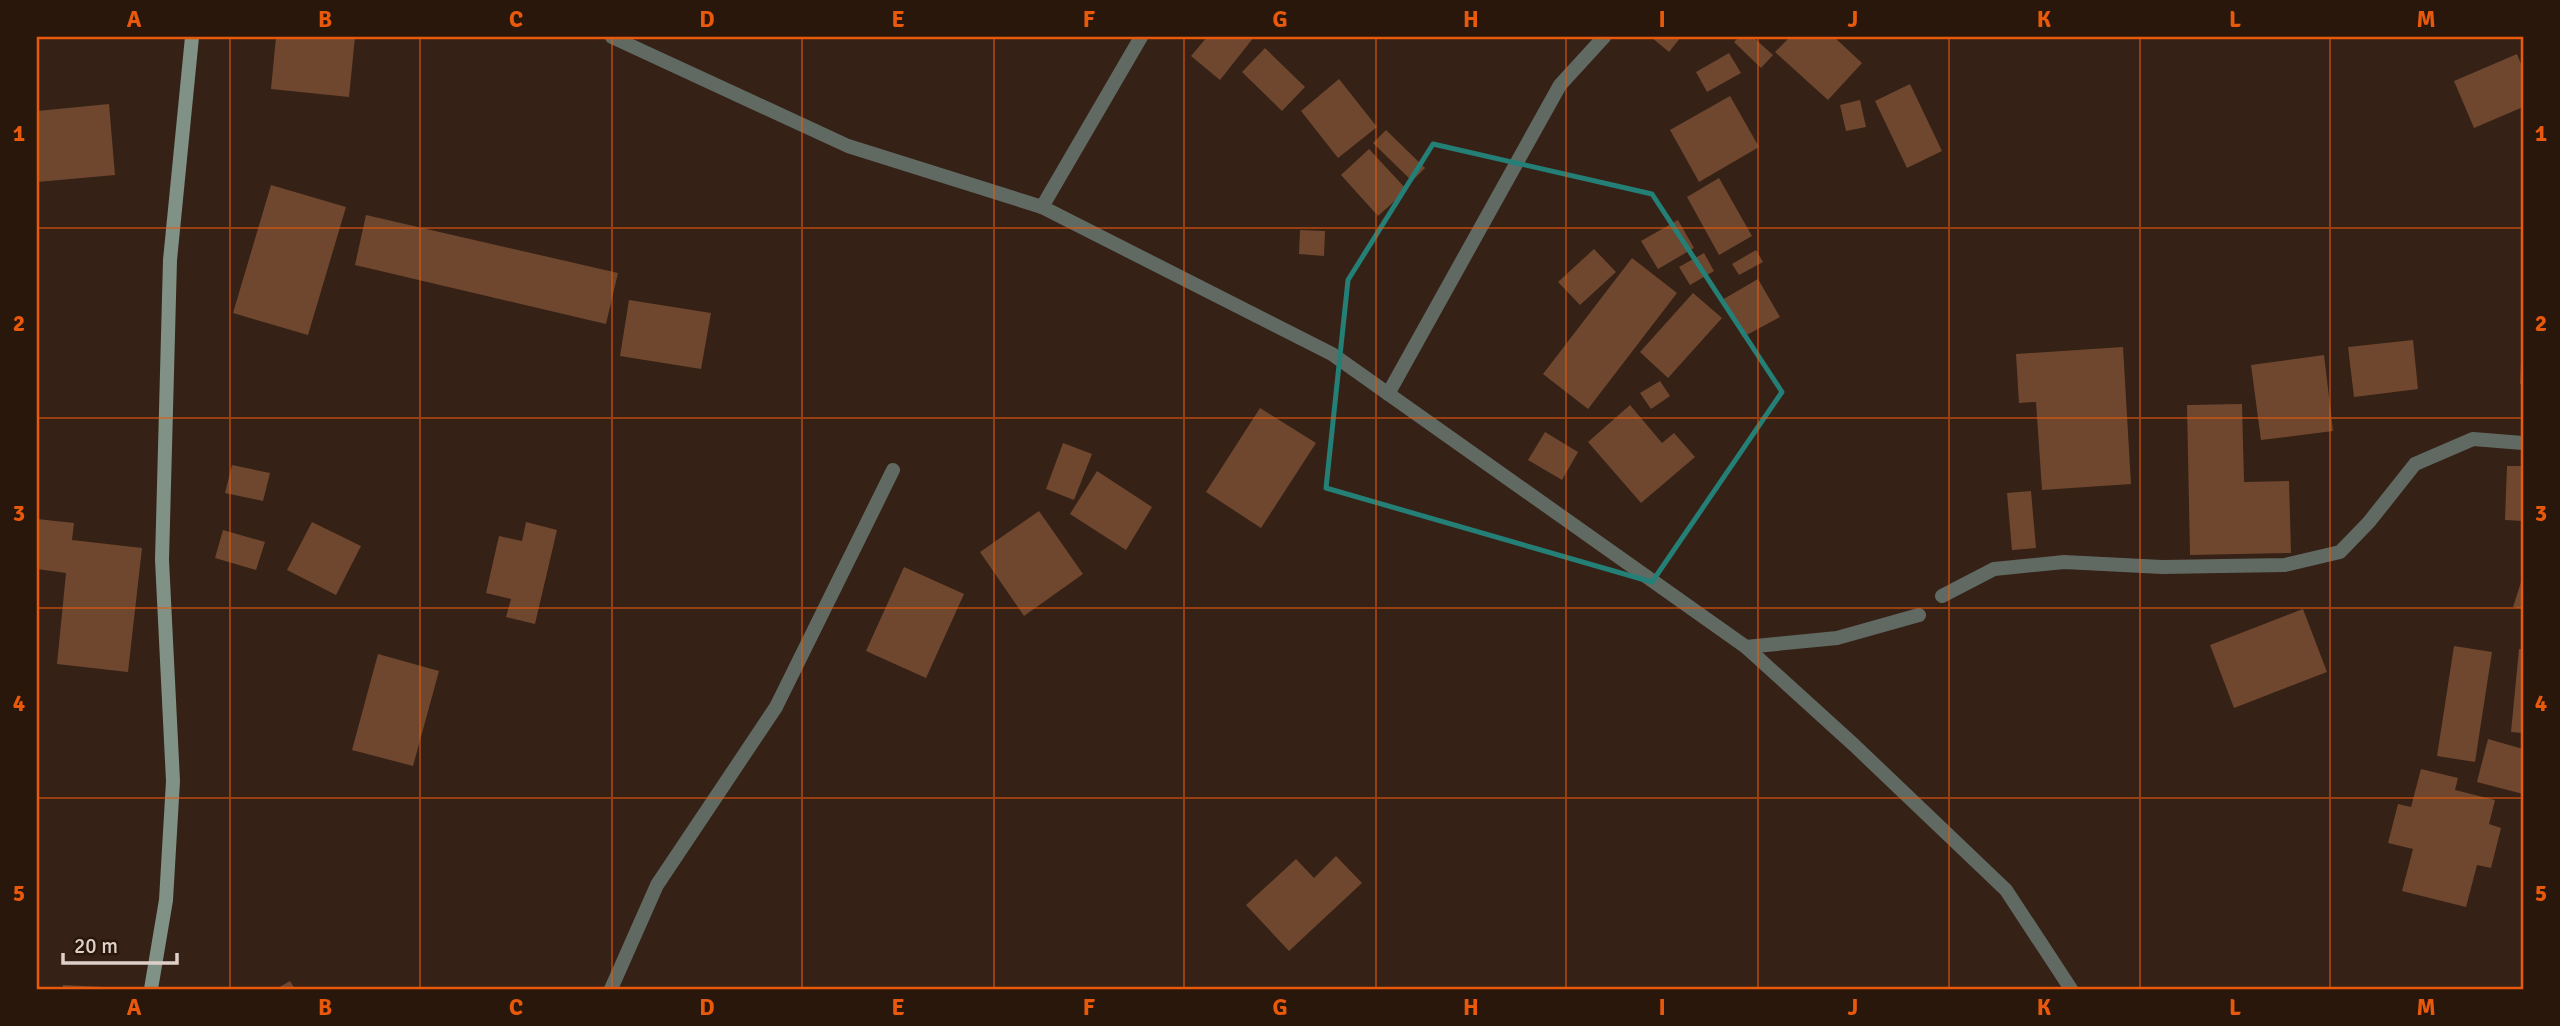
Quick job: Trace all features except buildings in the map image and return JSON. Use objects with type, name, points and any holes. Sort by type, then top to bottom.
[{"type":"street","points":[[151,989],[166,900],[173,781],[162,560],[170,260],[192,37]]},
{"type":"street","points":[[612,37],[848,146],[1042,207],[1332,354],[1746,647],[1854,745],[2006,890],[2071,989]]},
{"type":"street","points":[[1042,207],[1141,37]]},
{"type":"street","points":[[1388,394],[1560,85],[1604,37]]},
{"type":"street","points":[[1942,596],[1994,569],[2064,562],[2161,567],[2285,565],[2340,552],[2369,522],[2415,464],[2473,439],[2523,443]]},
{"type":"street","points":[[611,989],[657,885],[776,707],[893,470]]},
{"type":"street","points":[[1746,647],[1837,638],[1919,615]]},
{"type":"highlighted area","points":[[1433,144],[1652,194],[1782,392],[1652,582],[1326,488],[1348,280]]}]
